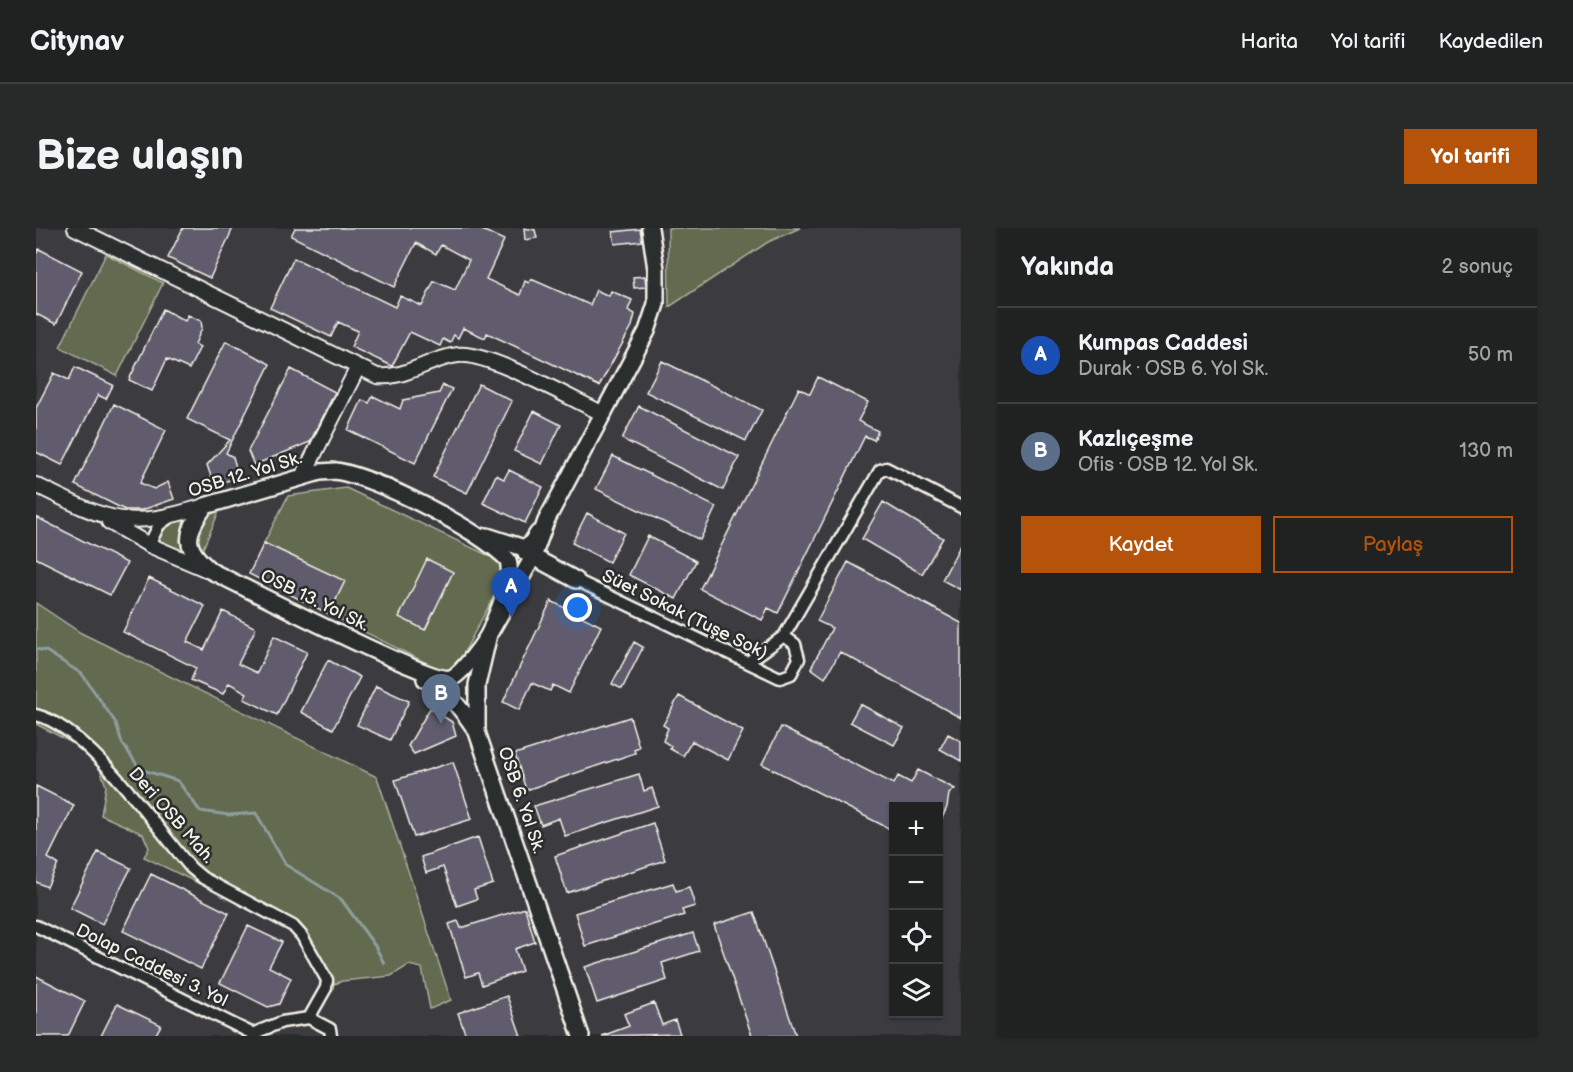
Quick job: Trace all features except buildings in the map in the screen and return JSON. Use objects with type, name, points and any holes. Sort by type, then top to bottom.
[{"type":"main road","points":[[515,547],[524,548],[530,545],[546,521],[647,331],[656,304],[656,270],[650,228]]},
{"type":"main road","name":"OSB 12. Yol Sk.","points":[[205,507],[320,472],[354,474],[374,481],[461,526]]},
{"type":"main road","points":[[205,507],[194,521],[188,542],[195,558],[211,571]]},
{"type":"main road","name":"OSB 6. Yol Sk.","points":[[546,521],[539,555],[521,579],[489,634],[477,685],[477,732],[581,1036]]},
{"type":"main road","points":[[461,526],[539,555],[576,580]]},
{"type":"main road","points":[[402,664],[432,676],[451,678],[463,669],[489,634],[507,585],[510,567],[502,554],[461,526]]},
{"type":"main road","points":[[521,579],[537,569],[576,580]]},
{"type":"main road","name":"OSB 13. Yol Sk.","points":[[211,571],[402,664]]},
{"type":"main road","points":[[402,664],[447,693],[462,709],[477,732]]},
{"type":"street","points":[[75,228],[377,376],[390,377],[459,355],[492,361],[604,414]]},
{"type":"street","points":[[302,478],[358,367]]},
{"type":"street","points":[[748,662],[784,636],[880,470],[886,468],[961,507]]},
{"type":"street","name":"OSB 12. Yol Sk.","points":[[36,484],[96,515],[124,521],[171,517],[205,507]]},
{"type":"street","points":[[96,515],[149,545],[211,571]]},
{"type":"street","points":[[149,545],[159,525],[171,517]]},
{"type":"street","name":"Süet Sokak (Tuşe Sok)","points":[[576,580],[780,678],[791,674],[799,659],[795,644],[784,636]]},
{"type":"street","name":"Deri OSB Mah.","points":[[36,715],[66,728],[88,746],[191,868],[203,878],[297,930],[327,980],[326,988],[309,1018]]},
{"type":"street","name":"Dolap Caddesi 3. Yol","points":[[36,926],[255,1035]]},
{"type":"street","points":[[255,1035],[282,1022],[309,1018],[330,1029],[331,1036]]},
{"type":"shaded area","points":[[36,228],[961,228],[961,1036],[36,1036]]},
{"type":"green space","points":[[668,228],[800,228],[768,242],[669,307]]},
{"type":"green space","points":[[106,254],[163,283],[117,376],[60,347]]},
{"type":"green space","points":[[346,488],[500,561],[507,572],[456,667],[442,671],[329,614],[344,581],[264,543],[288,496]]},
{"type":"green space","points":[[221,507],[201,553],[195,546],[200,521],[207,514]]},
{"type":"green space","points":[[184,518],[180,541],[187,557],[155,541],[155,533],[176,519]]},
{"type":"green space","points":[[36,603],[81,633],[377,777],[451,1000],[430,1009],[422,968],[409,965],[391,976],[342,981],[325,988],[299,932],[144,857],[149,848],[143,834],[101,815],[106,786],[95,755],[36,724]]},
{"type":"waterway","points":[[36,649],[46,651],[82,674],[116,723],[122,743],[140,769],[178,781],[200,811],[229,815],[256,813],[286,865],[341,899],[375,946],[384,963]]},
{"type":"place","name":"Kumpas Caddesi","points":[[511,617]]},
{"type":"place","name":"Kazlıçeşme","points":[[441,724]]}]
